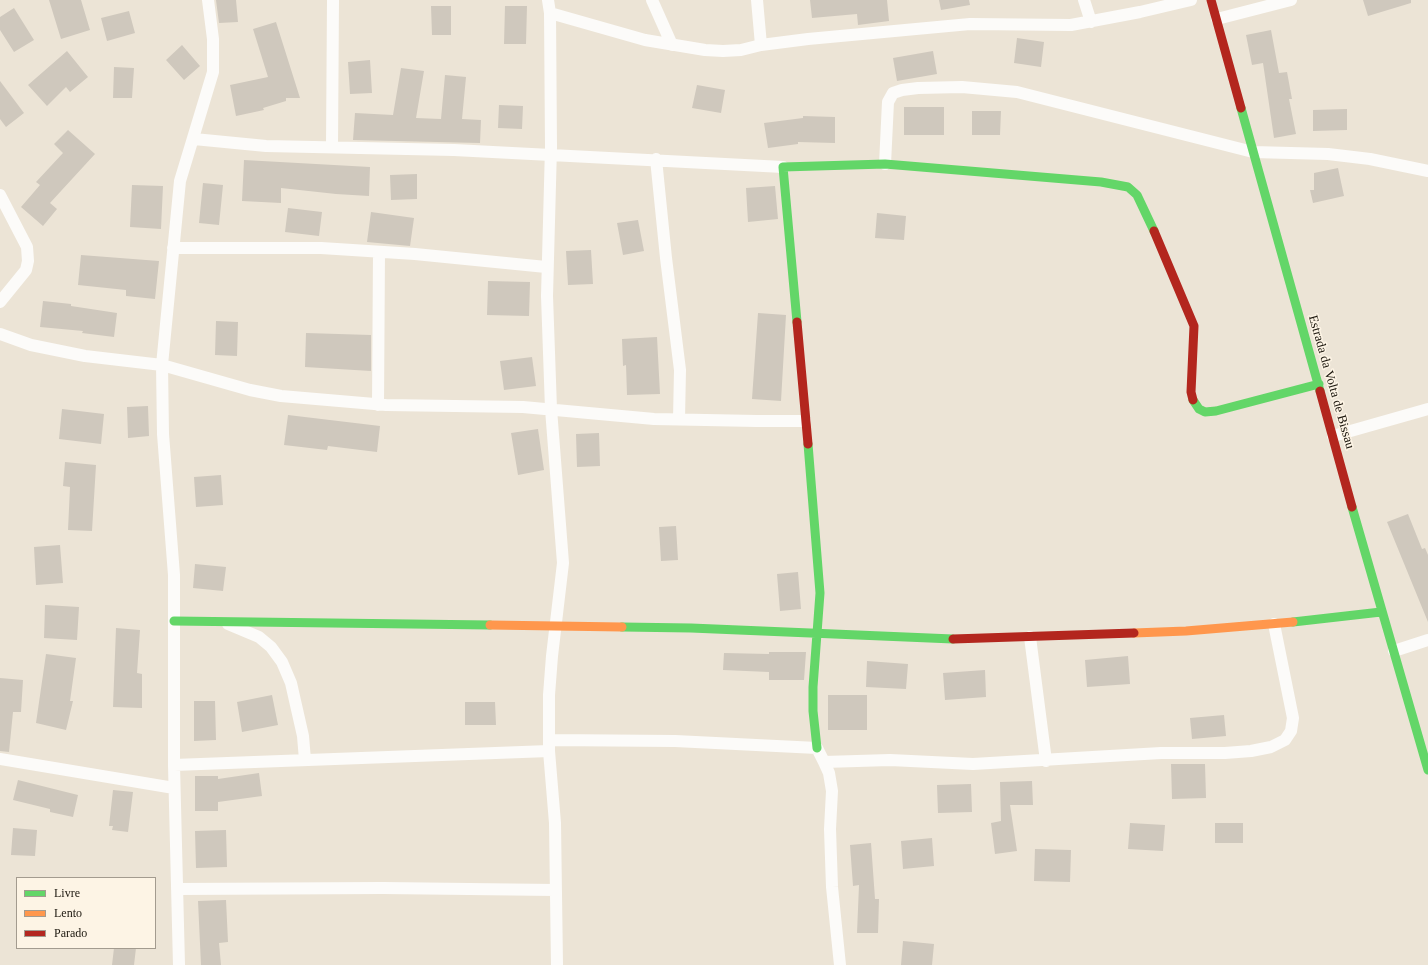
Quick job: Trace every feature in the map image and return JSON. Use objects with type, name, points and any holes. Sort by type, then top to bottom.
[{"type":"street","points":[[179,965],[174,788],[174,575],[163,434],[162,365],[180,181],[194,139],[213,72],[213,39],[208,0]]},
{"type":"street","points":[[332,146],[333,0]]},
{"type":"street","points":[[548,0],[550,13],[550,156],[546,267],[552,409],[563,563],[555,627],[549,695],[549,746],[555,823],[557,965]]},
{"type":"street","points":[[652,0],[672,45]]},
{"type":"street","points":[[757,0],[761,45]]},
{"type":"street","points":[[1084,0],[1091,22]]},
{"type":"street","points":[[550,13],[603,29],[672,45],[705,50],[741,50],[761,45],[970,24],[1058,25],[1091,22],[1192,0]]},
{"type":"street","name":"Estrada da Volta de Bissau","points":[[1211,0],[1381,612],[1394,651],[1428,770]]},
{"type":"street","points":[[1217,19],[1291,0]]},
{"type":"street","points":[[885,164],[888,102],[893,94],[902,90],[962,87],[1017,92],[1253,152],[1328,154],[1370,159],[1428,170]]},
{"type":"street","points":[[194,139],[266,146],[332,146],[454,150],[550,156],[656,159],[783,167],[885,164],[1106,183],[1128,187],[1137,195],[1170,266],[1194,326],[1191,392],[1193,402],[1199,409],[1205,412],[1216,411],[1318,384]]},
{"type":"street","points":[[656,159],[666,258],[680,370],[679,419]]},
{"type":"street","points":[[783,167],[819,569],[820,593],[816,632],[813,711],[817,748],[829,773],[832,791],[830,829],[832,887],[840,965]]},
{"type":"street","points":[[0,195],[27,247],[28,261],[26,270],[0,302]]},
{"type":"street","points":[[173,248],[302,247],[379,252],[546,267]]},
{"type":"street","points":[[378,405],[379,252]]},
{"type":"street","points":[[0,334],[31,345],[85,356],[162,365],[250,390],[281,396],[378,405],[491,405],[552,409],[630,417],[805,421]]},
{"type":"street","points":[[1333,436],[1428,408]]},
{"type":"street","points":[[174,622],[683,628],[816,632],[949,639],[1186,631],[1274,624],[1381,612]]},
{"type":"street","points":[[225,623],[259,637],[271,647],[282,662],[291,683],[303,736],[305,760]]},
{"type":"street","points":[[824,762],[890,760],[973,764],[1046,761],[1160,753],[1232,753],[1271,747],[1285,740],[1291,731],[1293,718],[1274,624]]},
{"type":"street","points":[[1030,637],[1046,761]]},
{"type":"street","points":[[1394,651],[1428,640]]},
{"type":"street","points":[[174,765],[305,760],[549,746],[674,741],[817,748]]},
{"type":"street","points":[[0,759],[174,788]]},
{"type":"street","points":[[177,889],[283,890],[383,888],[555,890]]},
{"type":"building","points":[[49,0],[81,0],[90,30],[61,39]]},
{"type":"building","points":[[216,0],[236,0],[238,22],[219,23]]},
{"type":"building","points":[[810,0],[887,0],[889,21],[858,25],[857,14],[812,18]]},
{"type":"building","points":[[939,0],[969,0],[970,5],[941,10]]},
{"type":"building","points":[[1363,0],[1411,0],[1411,3],[1368,16]]},
{"type":"building","points":[[431,6],[451,6],[451,35],[432,35]]},
{"type":"building","points":[[505,6],[527,6],[526,44],[504,44]]},
{"type":"building","points":[[14,8],[34,40],[14,52],[0,30],[0,17]]},
{"type":"building","points":[[129,11],[135,33],[107,41],[101,18]]},
{"type":"building","points":[[276,22],[300,98],[286,98],[286,101],[263,108],[264,110],[236,116],[230,85],[268,77],[253,29]]},
{"type":"building","points":[[1271,30],[1279,73],[1287,72],[1292,99],[1289,99],[1296,134],[1274,138],[1263,63],[1252,65],[1246,35]]},
{"type":"building","points":[[1017,38],[1044,42],[1041,67],[1014,63]]},
{"type":"building","points":[[182,45],[200,66],[184,80],[166,60]]},
{"type":"building","points":[[67,51],[88,77],[70,92],[66,87],[47,106],[28,85]]},
{"type":"building","points":[[933,51],[937,74],[897,81],[893,58]]},
{"type":"building","points":[[370,60],[372,93],[350,94],[348,62]]},
{"type":"building","points":[[114,67],[134,68],[132,98],[113,98]]},
{"type":"building","points":[[401,68],[424,71],[416,118],[441,119],[445,75],[466,77],[462,119],[481,120],[480,143],[353,140],[355,113],[393,115]]},
{"type":"building","points":[[0,81],[24,113],[6,127],[0,119]]},
{"type":"building","points":[[697,85],[725,90],[721,113],[692,108]]},
{"type":"building","points":[[499,105],[523,106],[522,129],[498,128]]},
{"type":"building","points":[[904,107],[944,107],[944,135],[904,135]]},
{"type":"building","points":[[1347,109],[1347,130],[1313,131],[1313,110]]},
{"type":"building","points":[[972,111],[1001,111],[1000,135],[972,135]]},
{"type":"building","points":[[803,116],[835,117],[835,143],[798,142],[798,144],[768,148],[764,123],[803,118]]},
{"type":"building","points":[[68,130],[95,154],[50,203],[57,209],[43,226],[21,207],[40,185],[36,182],[63,153],[54,144]]},
{"type":"building","points":[[244,160],[370,167],[369,196],[281,188],[281,203],[242,201]]},
{"type":"building","points":[[1338,168],[1344,196],[1313,203],[1310,190],[1314,190],[1314,173]]},
{"type":"building","points":[[417,174],[417,199],[391,200],[390,175]]},
{"type":"building","points":[[203,183],[223,185],[219,225],[199,223]]},
{"type":"building","points":[[132,185],[163,186],[161,229],[130,227]]},
{"type":"building","points":[[775,186],[778,219],[748,222],[746,188]]},
{"type":"building","points":[[288,208],[322,212],[319,236],[285,232]]},
{"type":"building","points":[[371,212],[414,218],[410,246],[367,242]]},
{"type":"building","points":[[877,213],[906,216],[904,240],[875,238]]},
{"type":"building","points":[[638,220],[644,251],[623,255],[617,223]]},
{"type":"building","points":[[591,250],[593,284],[568,285],[566,251]]},
{"type":"building","points":[[81,255],[159,261],[155,299],[126,296],[126,290],[78,285]]},
{"type":"building","points":[[488,281],[530,282],[529,316],[487,315]]},
{"type":"building","points":[[43,301],[71,304],[71,306],[117,313],[114,337],[82,333],[83,331],[40,327]]},
{"type":"building","points":[[758,313],[786,315],[781,401],[752,399]]},
{"type":"building","points":[[216,321],[238,322],[237,356],[215,355]]},
{"type":"building","points":[[306,333],[371,335],[371,371],[305,367]]},
{"type":"building","points":[[657,337],[660,394],[627,395],[626,365],[623,366],[622,339]]},
{"type":"building","points":[[532,357],[536,386],[504,390],[500,361]]},
{"type":"building","points":[[148,406],[149,436],[128,438],[127,407]]},
{"type":"building","points":[[62,409],[104,414],[101,444],[59,439]]},
{"type":"building","points":[[288,415],[380,426],[377,452],[328,446],[327,450],[284,445]]},
{"type":"building","points":[[538,429],[544,470],[518,475],[511,433]]},
{"type":"building","points":[[599,433],[600,466],[577,467],[576,434]]},
{"type":"building","points":[[65,462],[96,465],[92,531],[68,530],[70,487],[63,486]]},
{"type":"building","points":[[221,475],[223,505],[196,507],[194,477]]},
{"type":"building","points":[[1408,514],[1422,549],[1425,548],[1428,555],[1428,622],[1387,522]]},
{"type":"building","points":[[676,526],[678,560],[661,561],[659,527]]},
{"type":"building","points":[[60,545],[63,583],[36,585],[34,547]]},
{"type":"building","points":[[195,564],[226,567],[223,591],[193,588]]},
{"type":"building","points":[[798,572],[801,609],[780,611],[777,574]]},
{"type":"building","points":[[45,605],[79,607],[77,640],[44,638]]},
{"type":"building","points":[[116,628],[140,630],[137,673],[142,674],[142,708],[113,707]]},
{"type":"building","points":[[769,652],[806,652],[804,680],[769,680],[769,672],[723,670],[724,653],[769,654]]},
{"type":"building","points":[[46,654],[76,658],[70,701],[73,701],[66,730],[36,723]]},
{"type":"building","points":[[1128,656],[1130,684],[1087,687],[1085,660]]},
{"type":"building","points":[[867,661],[908,664],[906,689],[866,687]]},
{"type":"building","points":[[985,670],[986,697],[945,700],[943,673]]},
{"type":"building","points":[[0,678],[23,680],[21,712],[13,712],[9,752],[0,751]]},
{"type":"building","points":[[272,695],[278,725],[242,732],[237,702]]},
{"type":"building","points":[[828,695],[867,695],[867,730],[828,730]]},
{"type":"building","points":[[194,701],[215,701],[216,740],[194,741]]},
{"type":"building","points":[[465,702],[495,702],[496,725],[465,725]]},
{"type":"building","points":[[1224,715],[1226,736],[1192,739],[1190,718]]},
{"type":"building","points":[[1171,764],[1205,764],[1206,798],[1172,799]]},
{"type":"building","points":[[259,773],[262,796],[218,802],[218,811],[195,811],[195,776],[218,776],[218,779]]},
{"type":"building","points":[[18,780],[78,795],[73,817],[50,812],[50,809],[13,800]]},
{"type":"building","points":[[1032,781],[1033,805],[1010,805],[1017,851],[995,854],[991,823],[1001,821],[1000,782]]},
{"type":"building","points":[[971,784],[972,812],[938,813],[937,785]]},
{"type":"building","points":[[113,790],[133,792],[128,832],[112,830],[113,826],[109,826]]},
{"type":"building","points":[[1130,823],[1165,825],[1163,851],[1128,849]]},
{"type":"building","points":[[1215,823],[1243,823],[1243,843],[1215,843]]},
{"type":"building","points":[[13,828],[37,830],[35,856],[11,855]]},
{"type":"building","points":[[226,830],[227,867],[196,868],[195,831]]},
{"type":"building","points":[[932,838],[934,866],[903,869],[901,841]]},
{"type":"building","points":[[871,843],[875,899],[879,899],[878,933],[857,933],[859,885],[853,886],[850,845]]},
{"type":"building","points":[[1035,849],[1071,850],[1070,882],[1034,881]]},
{"type":"building","points":[[226,900],[228,942],[219,943],[221,965],[201,965],[198,901]]},
{"type":"building","points":[[903,941],[934,944],[932,965],[901,965]]},
{"type":"building","points":[[114,949],[136,949],[134,965],[112,965]]},
{"type":"traffic: fast","points":[[1241,108],[1320,391]]},
{"type":"traffic: fast","points":[[797,322],[783,167],[885,164],[1101,182],[1128,187],[1137,195],[1154,231]]},
{"type":"traffic: fast","points":[[1193,400],[1199,409],[1205,412],[1216,411],[1319,384]]},
{"type":"traffic: fast","points":[[808,444],[820,593],[813,687],[813,711],[817,748]]},
{"type":"traffic: fast","points":[[1352,507],[1428,770]]},
{"type":"traffic: fast","points":[[1293,622],[1381,612]]},
{"type":"traffic: fast","points":[[174,621],[490,625]]},
{"type":"traffic: fast","points":[[622,627],[691,628],[953,639]]},
{"type":"traffic: slow","points":[[1134,633],[1186,631],[1293,622]]},
{"type":"traffic: slow","points":[[490,625],[622,627]]},
{"type":"traffic: jam","points":[[1211,0],[1241,108]]},
{"type":"traffic: jam","points":[[1154,231],[1194,326],[1191,392],[1193,400]]},
{"type":"traffic: jam","points":[[797,322],[808,444]]},
{"type":"traffic: jam","points":[[1320,391],[1352,507]]},
{"type":"traffic: jam","points":[[953,639],[1134,633]]}]
